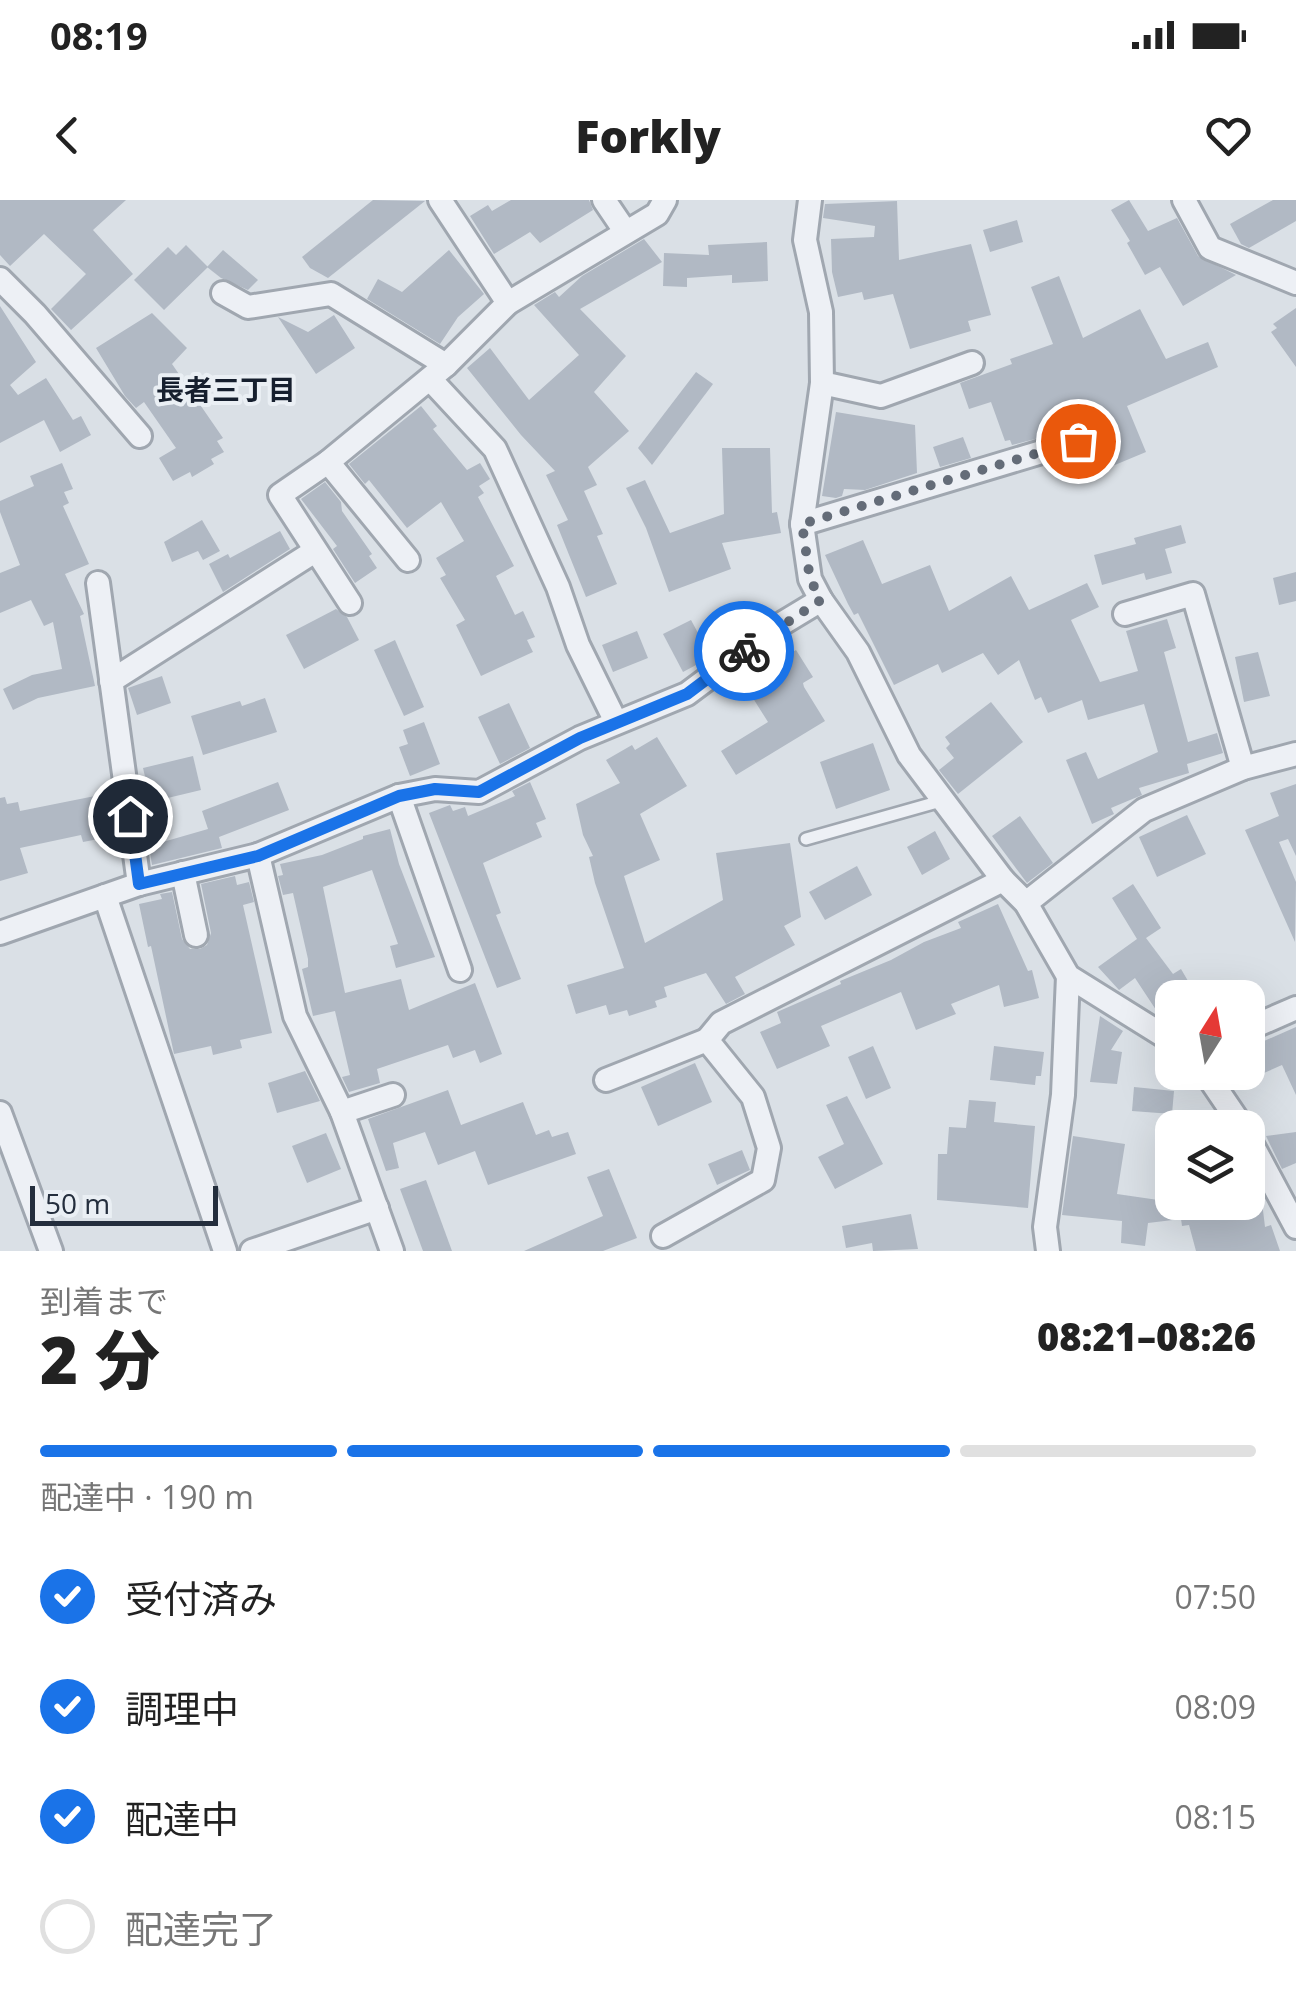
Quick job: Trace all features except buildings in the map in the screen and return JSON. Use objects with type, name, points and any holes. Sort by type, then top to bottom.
[{"type":"street","points":[[440,200],[508,303]]},
{"type":"street","points":[[604,200],[625,231]]},
{"type":"street","points":[[350,603],[280,495],[328,462],[438,372],[508,303],[657,214],[665,200]]},
{"type":"street","points":[[810,200],[805,240],[822,312],[822,382],[802,524],[810,579],[858,652],[908,755],[940,801],[1026,903],[1068,976],[1155,1031]]},
{"type":"street","points":[[1184,200],[1210,248],[1296,283]]},
{"type":"street","points":[[0,279],[140,436]]},
{"type":"street","points":[[223,293],[248,307],[332,294],[438,372],[495,449],[558,586],[578,645],[616,722]]},
{"type":"street","points":[[822,382],[882,396],[972,363]]},
{"type":"street","points":[[802,524],[1078,441]]},
{"type":"street","points":[[328,462],[408,560]]},
{"type":"street","points":[[111,681],[314,550]]},
{"type":"street","points":[[98,584],[139,884]]},
{"type":"street","points":[[1126,614],[1193,594],[1243,768]]},
{"type":"street","points":[[0,933],[139,884],[258,856],[399,796],[435,789],[479,792],[580,738],[687,694],[778,626],[821,600]]},
{"type":"street","points":[[1026,903],[1144,810],[1243,768],[1296,754]]},
{"type":"street","points":[[399,796],[460,970]]},
{"type":"street","points":[[258,856],[295,1016],[342,1112],[392,1251]]},
{"type":"street","points":[[183,873],[196,936]]},
{"type":"street","points":[[606,1080],[707,1040],[722,1023],[1003,880]]},
{"type":"street","points":[[105,896],[225,1251]]},
{"type":"street","points":[[1048,1251],[1045,1227],[1063,1096],[1068,976]]},
{"type":"street","points":[[1265,1022],[1296,1008]]},
{"type":"street","points":[[664,1236],[762,1180],[769,1148],[753,1096],[707,1040]]},
{"type":"street","points":[[342,1112],[392,1096]]},
{"type":"street","points":[[0,1113],[51,1251]]},
{"type":"street","points":[[1265,1169],[1296,1227]]},
{"type":"street","points":[[252,1251],[376,1208]]},
{"type":"lane","points":[[806,839],[940,801]]},
{"type":"way so far","points":[[744,651],[821,600],[810,579],[802,524],[1078,441]]},
{"type":"district","name":"長者三丁目","points":[[226,389]]},
{"type":"route","points":[[130,816],[139,884],[258,856],[399,796],[435,789],[479,792],[580,738],[687,694],[744,651]]}]
